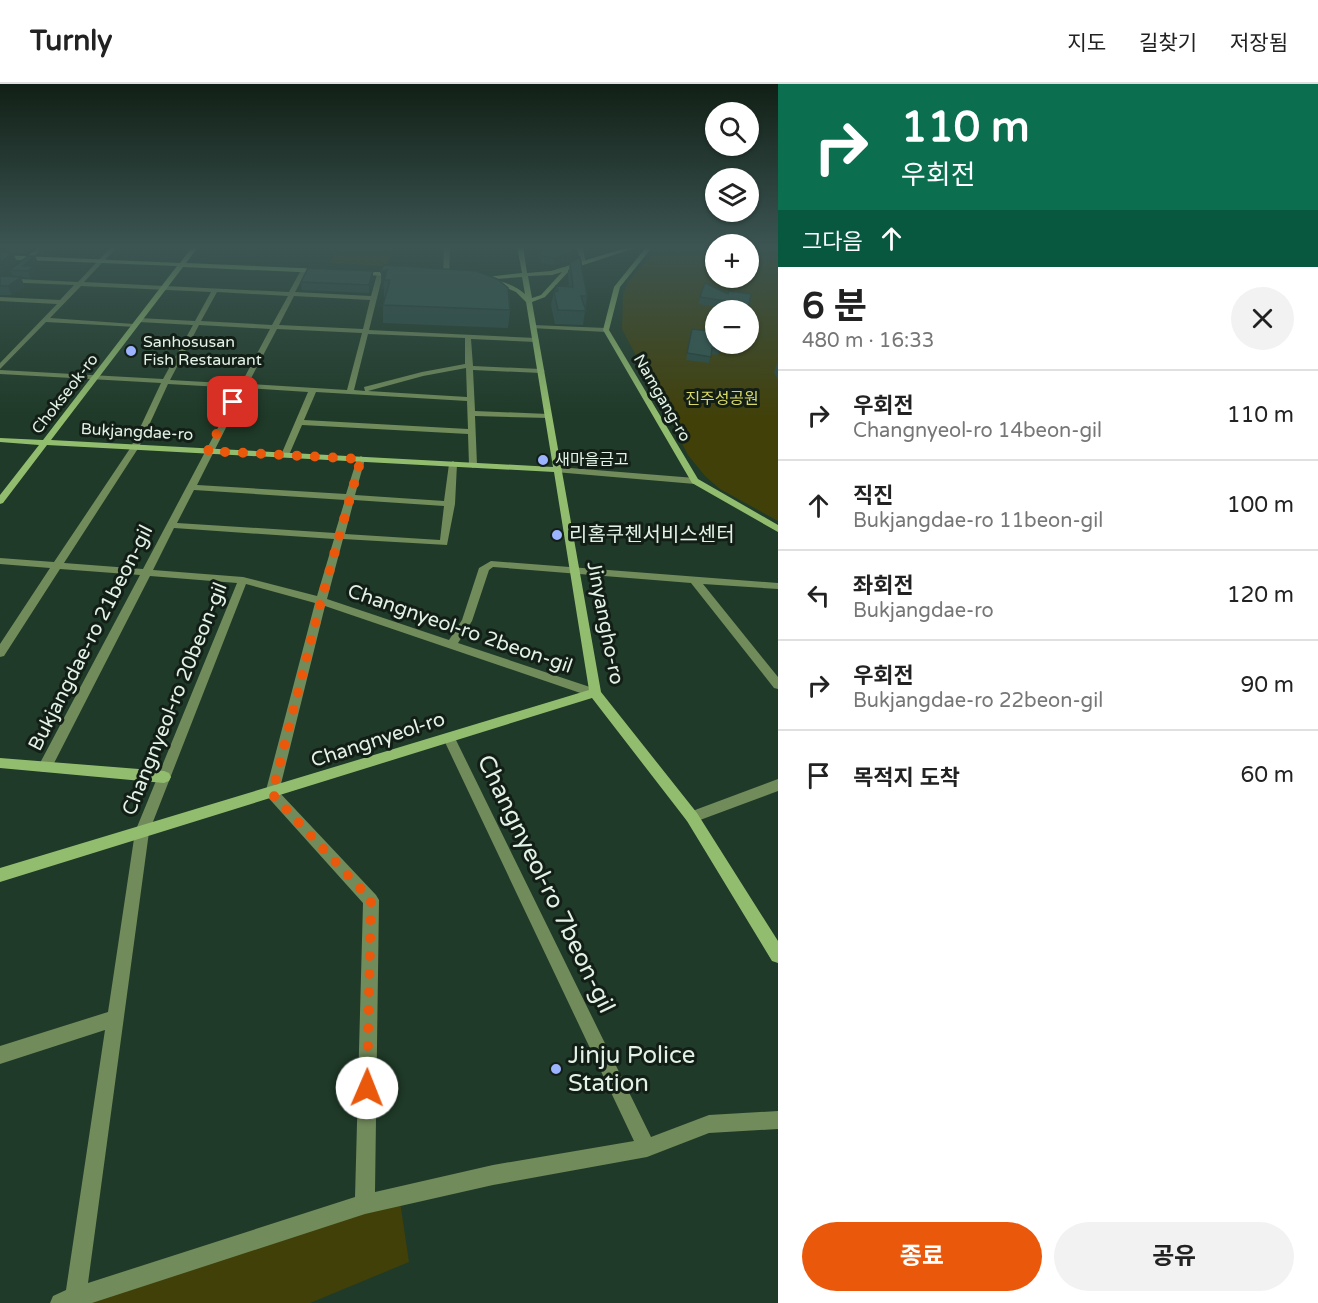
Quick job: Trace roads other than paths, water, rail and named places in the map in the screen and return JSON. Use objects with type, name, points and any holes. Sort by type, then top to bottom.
[{"type":"street","points":[[0,367],[60,303]]},
{"type":"street","name":"Chokseok-ro","points":[[0,501],[152,303]]},
{"type":"street","points":[[0,653],[135,447],[165,382],[208,303]]},
{"type":"street","name":"Bukjangdae-ro 21beon-gil","points":[[45,767],[286,303]]},
{"type":"street","points":[[353,392],[373,303]]},
{"type":"street","name":"Jinyangho-ro","points":[[529,303],[596,693],[692,817],[778,955]]},
{"type":"street","points":[[533,327],[606,330],[613,303]]},
{"type":"street","points":[[44,320],[275,325],[536,340]]},
{"type":"street","name":"Namgang-ro","points":[[606,330],[695,481],[778,530]]},
{"type":"street","points":[[468,336],[473,465]]},
{"type":"street","points":[[353,392],[422,374],[469,366],[541,371]]},
{"type":"street","points":[[0,372],[470,399]]},
{"type":"street","points":[[285,455],[313,390]]},
{"type":"street","points":[[471,413],[548,416]]},
{"type":"street","points":[[299,422],[472,432]]},
{"type":"street","name":"Bukjangdae-ro","points":[[0,440],[558,470]]},
{"type":"street","points":[[361,459],[321,601],[272,794],[371,900],[365,1204]]},
{"type":"street","points":[[190,487],[450,504],[453,464]]},
{"type":"street","points":[[558,470],[695,481]]},
{"type":"street","name":"Bukjangdae-ro 21beon-gil","points":[[170,525],[444,543],[450,504]]},
{"type":"street","name":"Changnyeol-ro 2beon-gil","points":[[0,561],[243,580],[321,601],[596,693]]},
{"type":"street","points":[[451,645],[467,621],[484,568],[490,564],[778,586]]},
{"type":"street","points":[[694,579],[778,685]]},
{"type":"street","name":"Changnyeol-ro 20beon-gil","points":[[68,1300],[116,1018],[142,832],[243,580]]},
{"type":"street","name":"Changnyeol-ro","points":[[0,875],[272,794],[596,693]]},
{"type":"street","name":"Changnyeol-ro 7beon-gil","points":[[449,738],[647,1148]]},
{"type":"street","points":[[0,763],[164,777]]},
{"type":"street","points":[[692,817],[778,784]]},
{"type":"street","points":[[0,1055],[116,1018]]},
{"type":"street","points":[[68,1300],[365,1204],[493,1175],[647,1148],[709,1124],[778,1120]]},
{"type":"place","name":"Sanhosusan Fish Restaurant","points":[[131,351]]},
{"type":"place","name":"새마을금고","points":[[543,460]]},
{"type":"place","name":"리홈쿠첸서비스센터","points":[[557,535]]},
{"type":"place","name":"Jinju Police Station","points":[[556,1069]]},
{"type":"park label","name":"진주성공원","points":[[722,399]]}]
